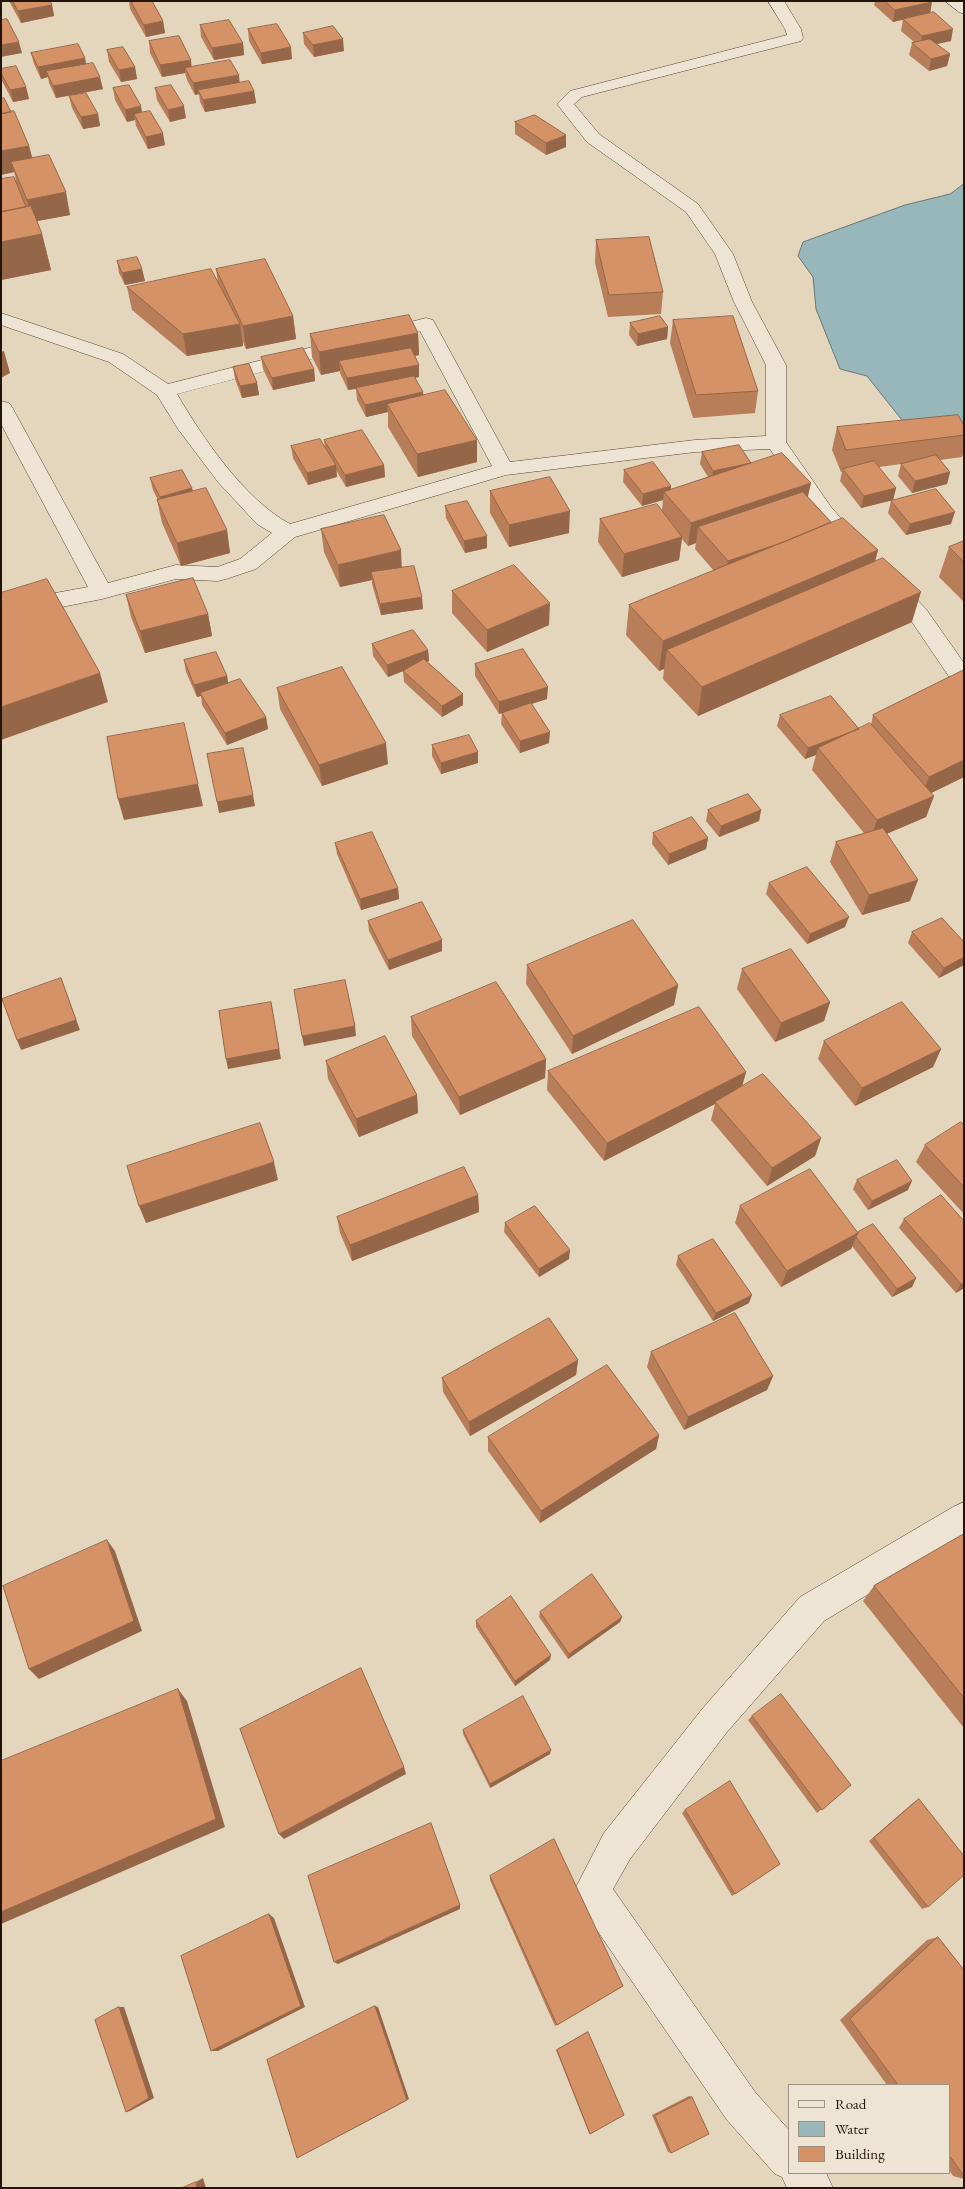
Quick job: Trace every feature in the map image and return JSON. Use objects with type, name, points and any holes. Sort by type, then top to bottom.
[{"type":"street","points":[[776,1],[793,29],[795,38],[576,94],[565,104],[593,138],[692,208],[724,254],[743,302],[776,365],[776,442],[841,534],[918,614],[964,681]]},
{"type":"street","points":[[953,1],[964,9]]},
{"type":"street","points":[[1,319],[116,358],[164,392],[185,424],[225,477],[264,519],[287,532]]},
{"type":"street","points":[[164,392],[426,324],[504,469]]},
{"type":"street","points":[[2,407],[102,592]]},
{"type":"street","points":[[1,611],[102,592],[176,572],[218,574],[248,564],[287,532],[504,469],[695,446],[776,442]]},
{"type":"street","points":[[788,2159],[741,2106],[592,1891],[617,1846],[715,1720],[812,1609],[964,1518]]},
{"type":"street","points":[[801,2174],[813,2188]]},
{"type":"water","points":[[964,184],[964,430],[913,434],[867,376],[840,369],[816,309],[813,277],[798,256],[803,242],[905,205],[950,194]]},
{"type":"building","points":[[13,1],[50,1],[52,5],[18,11]]},
{"type":"building","points":[[131,1],[152,1],[163,21],[144,25]]},
{"type":"building","points":[[885,1],[931,1],[932,2],[895,10]]},
{"type":"building","points":[[934,12],[953,29],[922,36],[903,19]]},
{"type":"building","points":[[7,19],[19,42],[1,45],[1,20]]},
{"type":"building","points":[[229,20],[243,43],[212,48],[200,25]]},
{"type":"building","points":[[277,24],[291,47],[261,53],[248,29]]},
{"type":"building","points":[[333,26],[343,39],[313,45],[303,33]]},
{"type":"building","points":[[179,36],[191,60],[160,65],[149,41]]},
{"type":"building","points":[[930,39],[950,54],[931,59],[912,43]]},
{"type":"building","points":[[78,44],[85,58],[38,67],[31,53]]},
{"type":"building","points":[[123,47],[135,67],[119,70],[107,50]]},
{"type":"building","points":[[230,60],[239,75],[193,83],[185,68]]},
{"type":"building","points":[[93,63],[100,77],[53,86],[46,71]]},
{"type":"building","points":[[16,66],[26,87],[10,90],[1,73],[1,69]]},
{"type":"building","points":[[249,81],[254,91],[203,100],[198,90]]},
{"type":"building","points":[[129,85],[141,106],[125,110],[113,88]]},
{"type":"building","points":[[171,85],[184,106],[168,110],[155,88]]},
{"type":"building","points":[[86,93],[98,114],[81,117],[69,96]]},
{"type":"building","points":[[4,98],[11,112],[1,114],[1,99]]},
{"type":"building","points":[[14,111],[29,146],[1,151],[1,114]]},
{"type":"building","points":[[150,111],[163,133],[146,137],[134,114]]},
{"type":"building","points":[[535,115],[566,135],[546,143],[515,122]]},
{"type":"building","points":[[49,155],[66,192],[27,200],[11,162]]},
{"type":"building","points":[[14,177],[26,207],[1,212],[1,179]]},
{"type":"building","points":[[31,206],[42,234],[1,242],[1,212]]},
{"type":"building","points":[[649,237],[663,292],[609,295],[596,240]]},
{"type":"building","points":[[137,257],[142,269],[122,273],[117,261]]},
{"type":"building","points":[[265,259],[293,316],[243,326],[216,269]]},
{"type":"building","points":[[211,269],[240,324],[183,334],[127,287]]},
{"type":"building","points":[[409,315],[418,333],[319,352],[310,334]]},
{"type":"building","points":[[660,316],[668,327],[638,334],[630,323]]},
{"type":"building","points":[[733,316],[758,391],[696,395],[673,320]]},
{"type":"building","points":[[303,348],[314,369],[272,378],[261,357]]},
{"type":"building","points":[[411,348],[419,365],[347,378],[339,361]]},
{"type":"building","points":[[249,364],[257,383],[240,386],[233,367]]},
{"type":"building","points":[[414,376],[423,392],[365,405],[356,388]]},
{"type":"building","points":[[445,390],[477,440],[417,454],[387,404]]},
{"type":"building","points":[[958,415],[964,425],[964,435],[846,450],[837,427]]},
{"type":"building","points":[[362,430],[384,465],[345,475],[324,440]]},
{"type":"building","points":[[320,439],[336,465],[307,473],[291,446]]},
{"type":"building","points":[[739,445],[751,463],[713,471],[702,452]]},
{"type":"building","points":[[782,453],[811,483],[691,523],[664,492]]},
{"type":"building","points":[[936,455],[950,472],[915,481],[901,464]]},
{"type":"building","points":[[874,461],[896,488],[864,496],[843,469]]},
{"type":"building","points":[[653,462],[671,486],[643,494],[624,470]]},
{"type":"building","points":[[182,470],[192,488],[160,497],[150,478]]},
{"type":"building","points":[[550,477],[570,511],[509,525],[490,491]]},
{"type":"building","points":[[206,488],[227,530],[177,543],[157,500]]},
{"type":"building","points":[[936,489],[955,512],[910,524],[891,501]]},
{"type":"building","points":[[803,492],[831,522],[784,542],[728,561],[698,527]]},
{"type":"building","points":[[467,501],[487,536],[464,541],[445,506]]},
{"type":"building","points":[[657,504],[682,537],[624,554],[600,519]]},
{"type":"building","points":[[384,515],[401,550],[338,565],[321,529]]},
{"type":"building","points":[[843,518],[878,550],[663,641],[629,605]]},
{"type":"building","points":[[964,541],[964,562],[949,547]]},
{"type":"building","points":[[883,558],[921,592],[702,687],[667,650]]},
{"type":"building","points":[[514,565],[550,603],[487,630],[452,591]]},
{"type":"building","points":[[414,566],[422,597],[380,604],[371,572]]},
{"type":"building","points":[[193,578],[208,614],[140,631],[126,595]]},
{"type":"building","points":[[47,579],[100,673],[1,707],[1,593]]},
{"type":"building","points":[[413,630],[428,650],[387,665],[372,644]]},
{"type":"building","points":[[523,649],[548,687],[499,702],[475,664]]},
{"type":"building","points":[[216,652],[227,676],[194,685],[184,660]]},
{"type":"building","points":[[424,659],[463,694],[442,706],[403,671]]},
{"type":"building","points":[[342,667],[386,743],[319,765],[277,688]]},
{"type":"building","points":[[964,670],[964,760],[929,777],[873,715]]},
{"type":"building","points":[[240,679],[266,717],[225,733],[200,693]]},
{"type":"building","points":[[831,696],[859,729],[808,748],[780,715]]},
{"type":"building","points":[[531,703],[550,732],[520,741],[502,713]]},
{"type":"building","points":[[184,723],[198,784],[118,799],[107,737]]},
{"type":"building","points":[[870,723],[934,796],[877,820],[818,748]]},
{"type":"building","points":[[469,735],[478,752],[441,763],[432,745]]},
{"type":"building","points":[[243,748],[253,795],[217,802],[207,754]]},
{"type":"building","points":[[748,794],[761,810],[721,826],[708,810]]},
{"type":"building","points":[[692,817],[708,838],[669,854],[653,833]]},
{"type":"building","points":[[883,828],[918,880],[869,895],[836,842]]},
{"type":"building","points":[[372,832],[398,888],[360,899],[335,843]]},
{"type":"building","points":[[807,867],[849,917],[810,934],[769,883]]},
{"type":"building","points":[[422,902],[442,940],[388,960],[368,921]]},
{"type":"building","points":[[942,918],[964,942],[964,957],[944,968],[912,932]]},
{"type":"building","points":[[633,920],[678,985],[573,1036],[527,965]]},
{"type":"building","points":[[791,949],[830,1002],[781,1023],[742,969]]},
{"type":"building","points":[[61,978],[76,1020],[17,1040],[2,999]]},
{"type":"building","points":[[345,980],[355,1026],[302,1036],[294,990]]},
{"type":"building","points":[[496,982],[546,1059],[459,1097],[411,1017]]},
{"type":"building","points":[[271,1002],[279,1049],[226,1059],[219,1011]]},
{"type":"building","points":[[902,1002],[941,1049],[862,1088],[824,1041]]},
{"type":"building","points":[[699,1007],[746,1072],[607,1143],[548,1071]]},
{"type":"building","points":[[385,1036],[417,1095],[356,1119],[326,1061]]},
{"type":"building","points":[[763,1074],[821,1138],[772,1168],[715,1102]]},
{"type":"building","points":[[961,1122],[964,1125],[964,1187],[925,1145]]},
{"type":"building","points":[[260,1123],[274,1162],[139,1206],[127,1166]]},
{"type":"building","points":[[897,1160],[912,1181],[872,1201],[857,1180]]},
{"type":"building","points":[[464,1167],[478,1195],[350,1245],[337,1217]]},
{"type":"building","points":[[810,1169],[858,1233],[787,1271],[740,1206]]},
{"type":"building","points":[[941,1195],[964,1221],[964,1283],[961,1284],[904,1219]]},
{"type":"building","points":[[535,1206],[570,1250],[539,1269],[505,1223]]},
{"type":"building","points":[[873,1224],[916,1278],[897,1289],[856,1237],[858,1232]]},
{"type":"building","points":[[713,1239],[752,1295],[716,1313],[678,1256]]},
{"type":"building","points":[[735,1313],[773,1376],[688,1417],[651,1352]]},
{"type":"building","points":[[549,1318],[578,1360],[469,1422],[442,1378]]},
{"type":"building","points":[[607,1365],[659,1435],[541,1511],[488,1437]]},
{"type":"building","points":[[964,1534],[964,1698],[874,1586]]},
{"type":"building","points":[[107,1540],[134,1621],[29,1669],[3,1586]]},
{"type":"building","points":[[592,1574],[622,1617],[569,1654],[540,1612]]},
{"type":"building","points":[[511,1596],[551,1655],[515,1681],[476,1621]]},
{"type":"building","points":[[361,1668],[404,1767],[279,1834],[240,1729]]},
{"type":"building","points":[[178,1689],[216,1819],[1,1912],[1,1761]]},
{"type":"building","points":[[781,1694],[851,1785],[822,1810],[752,1716]]},
{"type":"building","points":[[523,1696],[551,1750],[490,1784],[463,1730]]},
{"type":"building","points":[[730,1781],[780,1864],[735,1894],[685,1810]]},
{"type":"building","points":[[919,1799],[964,1856],[964,1875],[928,1907],[874,1838]]},
{"type":"building","points":[[431,1823],[460,1905],[334,1962],[308,1876]]},
{"type":"building","points":[[554,1839],[623,1986],[557,2025],[490,1876]]},
{"type":"building","points":[[269,1914],[301,2006],[211,2051],[181,1956]]},
{"type":"building","points":[[938,1937],[964,1970],[964,2176],[950,2156],[950,2084],[897,2084],[850,2019]]},
{"type":"building","points":[[375,2006],[407,2100],[297,2158],[267,2060]]},
{"type":"building","points":[[119,2007],[149,2098],[126,2112],[95,2020]]},
{"type":"building","points":[[588,2032],[624,2115],[590,2134],[557,2050]]},
{"type":"building","points":[[692,2097],[709,2134],[671,2153],[655,2116]]},
{"type":"building","points":[[196,2182],[197,2188],[182,2188]]}]
